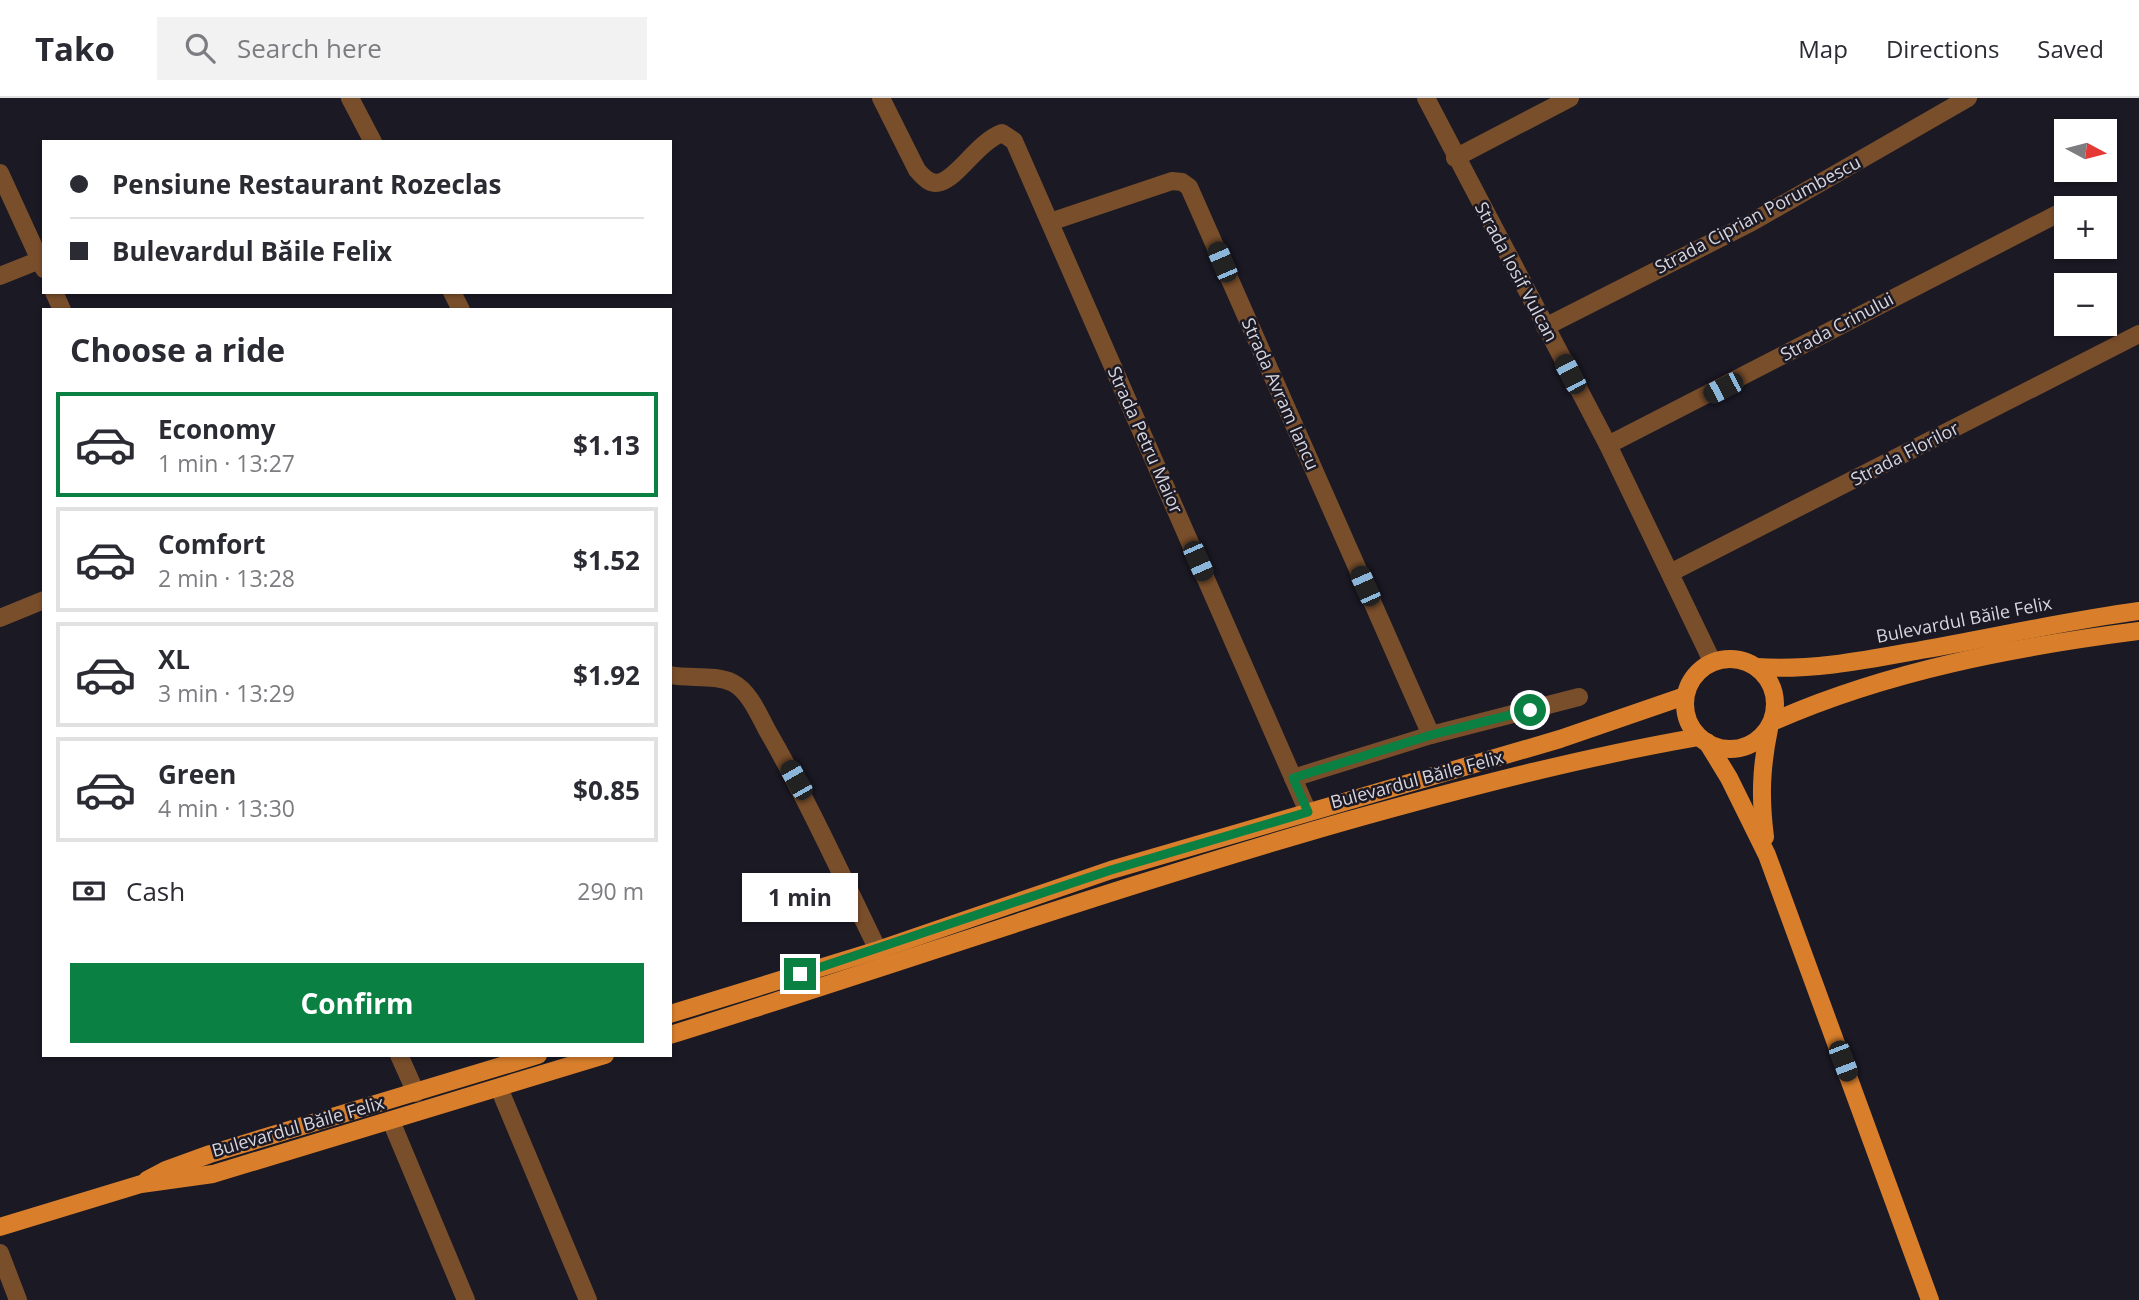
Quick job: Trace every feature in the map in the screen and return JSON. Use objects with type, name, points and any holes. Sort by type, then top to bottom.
[{"type":"main road","name":"Bulevardul Băile Felix","points":[[1756,667],[1801,668],[1846,663],[2058,623],[2139,611]]},
{"type":"main road","points":[[1703,740],[1720,749],[1743,748],[1760,738],[1770,724],[1826,699],[1908,674],[2045,646],[2139,631]]},
{"type":"main road","points":[[1767,855],[1761,803],[1761,766],[1775,697],[1765,675],[1756,667],[1734,659],[1712,662],[1694,676],[1685,696],[1687,718],[1735,790],[1767,855],[1930,1300]]},
{"type":"main road","name":"Bulevardul Băile Felix","points":[[672,1013],[878,950],[1111,870],[1560,739],[1685,696]]},
{"type":"main road","name":"Bulevardul Băile Felix","points":[[672,1034],[851,979],[1106,892],[1312,831],[1505,777],[1619,751],[1703,740]]},
{"type":"main road","name":"Bulevardul Băile Felix","points":[[141,1184],[187,1161],[532,1057]]},
{"type":"main road","name":"Bulevardul Băile Felix","points":[[0,1227],[141,1184],[213,1174],[599,1057]]},
{"type":"street","points":[[350,98],[372,140]]},
{"type":"street","name":"Strada Petru Maior","points":[[881,98],[917,170],[933,183],[941,183],[950,176],[990,138],[1002,133],[1014,141],[1308,812]]},
{"type":"street","name":"Strada Iosif Vulcan","points":[[1426,98],[1455,158],[1608,445],[1701,634],[1712,662]]},
{"type":"street","points":[[1455,158],[1570,98]]},
{"type":"street","name":"Strada Ciprian Porumbescu","points":[[1545,327],[1752,222],[1968,98]]},
{"type":"street","points":[[0,173],[42,264],[0,276]]},
{"type":"street","name":"Strada Avram Iancu","points":[[1050,222],[1172,181],[1182,182],[1189,187],[1431,735]]},
{"type":"street","name":"Strada Crinului","points":[[1608,445],[2054,216]]},
{"type":"street","name":"Strada Florilor","points":[[1670,573],[2139,334]]},
{"type":"street","points":[[0,618],[42,601]]},
{"type":"street","points":[[672,675],[719,679],[735,684],[749,699],[796,780],[878,950]]},
{"type":"street","points":[[1293,778],[1431,735],[1579,697]]},
{"type":"street","points":[[400,1057],[416,1093]]},
{"type":"street","points":[[499,1088],[588,1300]]},
{"type":"street","points":[[391,1121],[466,1300]]},
{"type":"street","points":[[0,1253],[18,1300]]},
{"type":"route","points":[[800,974],[1111,870],[1308,812],[1293,778],[1431,735],[1530,710]]}]
